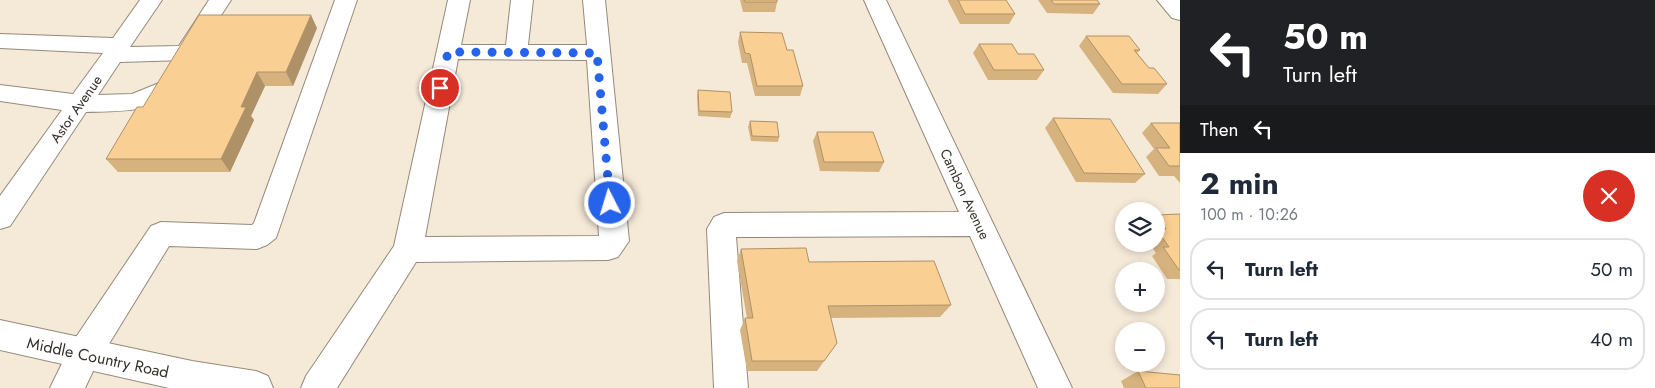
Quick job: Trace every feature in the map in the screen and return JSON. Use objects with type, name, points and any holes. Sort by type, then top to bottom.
[{"type":"street","name":"Astor Avenue","points":[[0,218],[152,0]]},
{"type":"street","points":[[0,41],[117,50],[180,60],[220,0]]},
{"type":"street","points":[[66,388],[84,354],[161,234],[256,237],[266,230],[346,0]]},
{"type":"street","points":[[318,388],[408,250],[459,0]]},
{"type":"street","points":[[516,52],[522,0]]},
{"type":"street","points":[[408,250],[608,248],[612,245],[614,241],[594,0]]},
{"type":"street","name":"Cambon Avenue","points":[[875,0],[1055,388]]},
{"type":"street","points":[[1168,0],[1180,13]]},
{"type":"street","points":[[448,52],[597,53]]},
{"type":"street","points":[[0,93],[80,104],[135,102],[159,91]]},
{"type":"street","points":[[731,388],[721,229],[724,225],[979,224]]},
{"type":"street","name":"Middle Country Road","points":[[0,335],[84,354],[190,382],[256,388]]},
{"type":"building","points":[[744,0],[777,0],[777,2],[745,2]]},
{"type":"building","points":[[958,0],[1006,0],[1015,14],[965,14]]},
{"type":"building","points":[[1051,0],[1097,0],[1100,4],[1054,4]]},
{"type":"building","points":[[199,15],[311,15],[286,72],[257,72],[241,107],[246,107],[221,159],[106,159],[137,107],[143,107]]},
{"type":"building","points":[[740,32],[782,33],[787,50],[793,50],[803,86],[757,86],[750,54],[745,53]]},
{"type":"building","points":[[1086,36],[1129,36],[1140,50],[1134,50],[1149,68],[1154,68],[1167,84],[1122,84]]},
{"type":"building","points":[[979,44],[1012,44],[1018,54],[1034,54],[1044,70],[994,70]]},
{"type":"building","points":[[698,90],[730,92],[732,112],[699,111]]},
{"type":"building","points":[[1053,118],[1110,119],[1145,174],[1084,173]]},
{"type":"building","points":[[750,121],[777,122],[779,137],[752,136]]},
{"type":"building","points":[[1151,123],[1180,123],[1180,166],[1169,166],[1156,148],[1170,148]]},
{"type":"building","points":[[817,132],[873,132],[884,162],[824,162]]},
{"type":"building","points":[[1180,214],[1180,270],[1165,250],[1165,247],[1169,247],[1165,241],[1165,215]]},
{"type":"building","points":[[806,248],[809,262],[934,261],[951,305],[828,306],[837,343],[824,361],[752,361],[745,318],[753,318],[741,249]]},
{"type":"building","points":[[1138,372],[1180,375],[1180,388],[1146,388]]},
{"type":"route","points":[[440,88],[448,52],[597,53],[610,203]]}]
